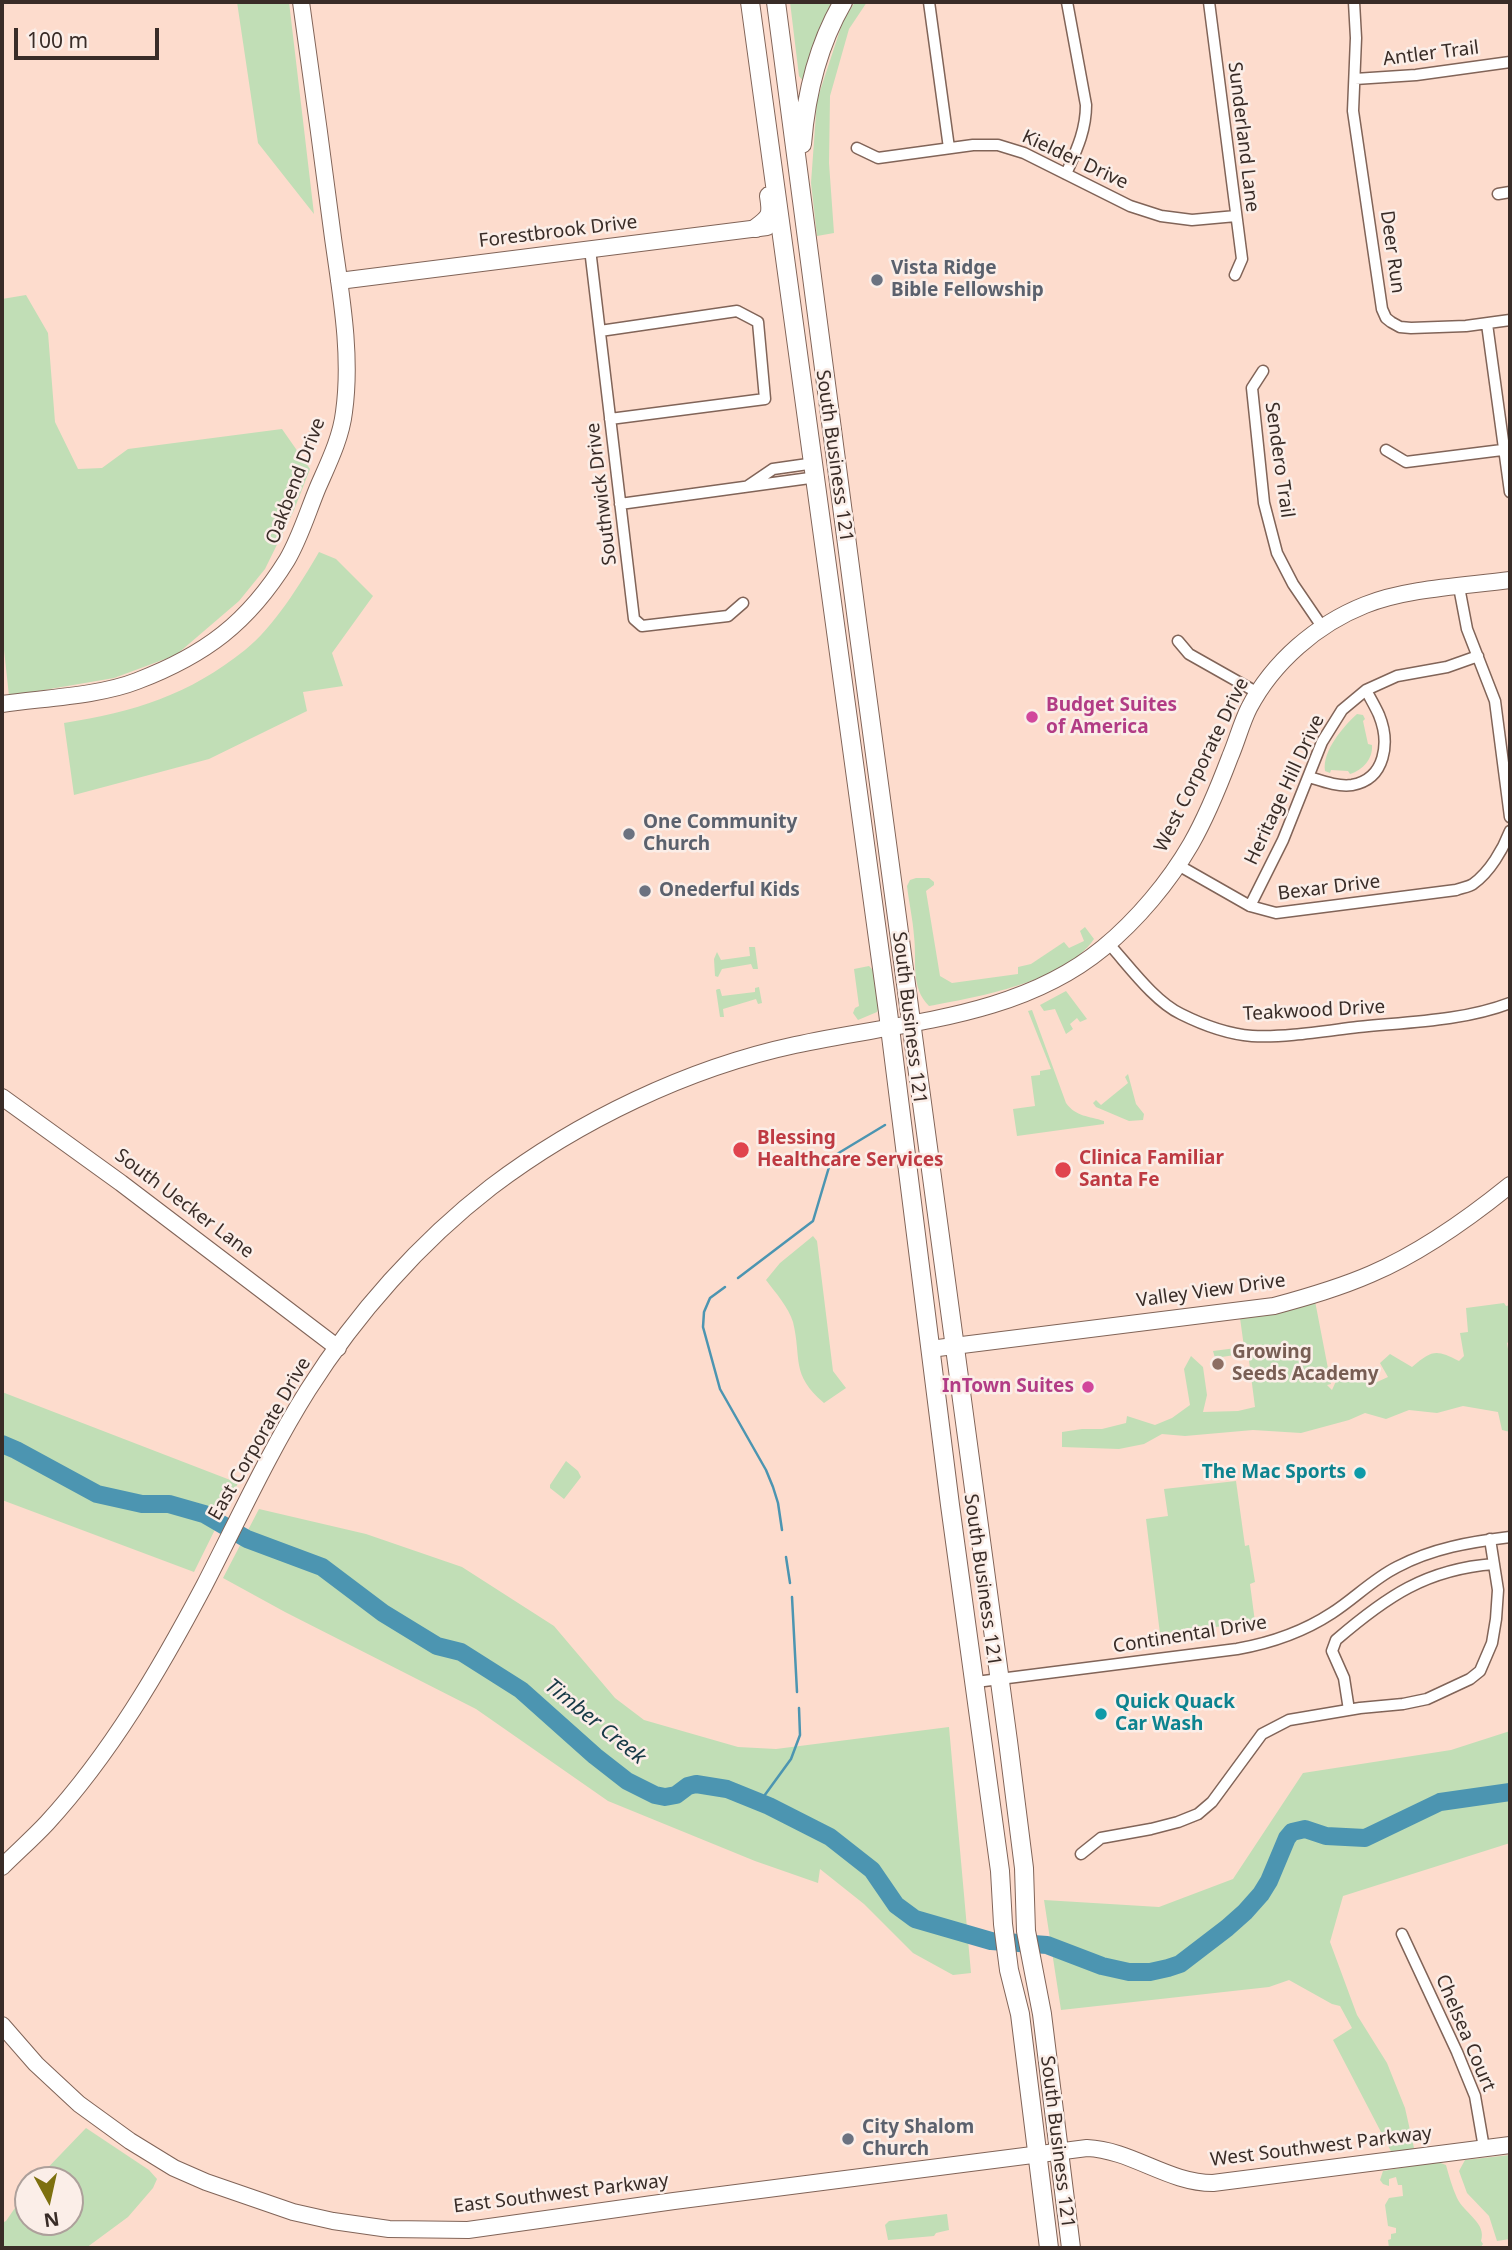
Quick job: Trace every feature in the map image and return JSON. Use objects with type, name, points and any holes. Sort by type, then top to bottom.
[{"type":"main road","name":"South Business 121","points":[[748,2],[757,46],[816,470],[1000,1871],[1009,1970],[1020,2014],[1049,2248]]},
{"type":"main road","name":"South Business 121","points":[[776,2],[1000,1679],[1024,1868],[1026,1931],[1042,2014],[1071,2248]]},
{"type":"main road","points":[[801,192],[808,92],[828,34],[843,2]]},
{"type":"main road","points":[[757,46],[768,55],[787,90]]},
{"type":"main road","points":[[756,228],[770,217],[768,190],[775,177]]},
{"type":"main road","points":[[782,225],[794,241],[813,282]]},
{"type":"main road","points":[[809,428],[821,436],[830,478],[839,483]]},
{"type":"main road","points":[[853,762],[876,759]]},
{"type":"street","name":"Oakbend Drive","points":[[2,704],[105,690],[158,673],[207,648],[248,613],[288,559],[332,453],[344,415],[346,349],[301,2]]},
{"type":"street","points":[[929,2],[949,148]]},
{"type":"street","points":[[1066,174],[1083,135],[1086,105],[1068,2]]},
{"type":"street","name":"Sunderland Lane","points":[[1209,2],[1242,259],[1235,275]]},
{"type":"street","name":"Deer Run","points":[[1354,2],[1356,38],[1353,111],[1382,310],[1386,318],[1400,327],[1487,324]]},
{"type":"street","name":"Antler Trail","points":[[1355,79],[1407,76],[1510,62]]},
{"type":"street","name":"Kielder Drive","points":[[857,148],[878,158],[949,148],[998,145],[1024,153],[1130,206],[1161,216],[1192,220],[1236,216]]},
{"type":"street","name":"Forestbrook Drive","points":[[339,281],[782,225]]},
{"type":"street","name":"Southwick Drive","points":[[590,249],[634,619],[642,626],[728,616],[743,603]]},
{"type":"street","points":[[600,331],[737,311],[758,322],[765,398],[610,419]]},
{"type":"street","points":[[1510,320],[1487,324],[1507,449],[1510,492]]},
{"type":"street","name":"Sendero Trail","points":[[1263,371],[1252,388],[1257,452],[1265,503],[1278,553],[1293,584],[1323,628]]},
{"type":"street","points":[[1385,450],[1406,462],[1507,449]]},
{"type":"street","points":[[621,504],[746,488],[773,469],[816,470]]},
{"type":"street","name":"West Corporate Drive","points":[[912,1023],[968,1012],[1027,993],[1068,974],[1109,944],[1142,911],[1178,865],[1206,814],[1247,713],[1258,693],[1276,668],[1323,628],[1348,612],[1392,596],[1510,580]]},
{"type":"street","points":[[1459,587],[1467,629],[1495,701],[1510,817]]},
{"type":"street","points":[[1178,641],[1189,654],[1258,693]]},
{"type":"street","name":"Heritage Hill Drive","points":[[1250,906],[1283,840],[1322,742],[1342,710],[1366,690],[1397,676],[1447,667],[1478,656]]},
{"type":"street","points":[[1309,777],[1329,784],[1351,785],[1368,779],[1378,768],[1385,754],[1385,739],[1380,716],[1366,690]]},
{"type":"street","name":"Bexar Drive","points":[[1178,865],[1250,906],[1276,913],[1457,890],[1473,884],[1504,846],[1510,831]]},
{"type":"street","name":"Teakwood Drive","points":[[1109,944],[1169,1007],[1218,1030],[1252,1036],[1417,1021],[1489,1011],[1510,1003]]},
{"type":"street","name":"East Corporate Drive","points":[[2,1867],[44,1827],[122,1727],[203,1588],[308,1390],[338,1348],[415,1253],[452,1219],[522,1165],[575,1132],[659,1090],[723,1064],[795,1045],[912,1023]]},
{"type":"street","name":"South Uecker Lane","points":[[2,1097],[121,1183],[338,1348]]},
{"type":"street","name":"Valley View Drive","points":[[930,1349],[1274,1306],[1322,1293],[1372,1274],[1408,1255],[1449,1230],[1510,1185]]},
{"type":"street","name":"Continental Drive","points":[[975,1682],[1237,1649],[1269,1642],[1330,1615],[1377,1579],[1406,1563],[1452,1546],[1510,1537]]},
{"type":"street","points":[[1081,1854],[1101,1838],[1151,1829],[1198,1814],[1212,1802],[1262,1734],[1289,1720],[1427,1699],[1480,1671],[1492,1643],[1496,1619],[1497,1590],[1490,1539]]},
{"type":"street","points":[[1349,1710],[1344,1678],[1332,1651],[1336,1640],[1394,1594],[1428,1577],[1477,1565],[1494,1564]]},
{"type":"street","name":"Chelsea Court","points":[[1402,1934],[1475,2096],[1484,2148]]},
{"type":"street","name":"East Southwest Parkway","points":[[2,2025],[36,2064],[79,2104],[130,2141],[174,2168],[216,2186],[293,2212],[389,2229],[468,2230],[1058,2151]]},
{"type":"street","name":"West Southwest Parkway","points":[[1058,2151],[1087,2148],[1107,2150],[1180,2178],[1213,2183],[1510,2145]]},
{"type":"green space","points":[[237,2],[289,2],[314,214],[258,143]]},
{"type":"green space","points":[[790,2],[837,2],[807,86],[799,76]]},
{"type":"green space","points":[[855,2],[867,2],[849,29],[830,96],[829,163],[834,233],[817,236],[811,183],[817,100],[843,21]]},
{"type":"green space","points":[[26,295],[48,333],[55,422],[78,469],[102,468],[128,449],[282,429],[310,469],[294,510],[265,569],[239,601],[176,655],[114,678],[9,696],[2,631],[2,299]]},
{"type":"green space","points":[[319,552],[336,559],[373,596],[332,653],[343,686],[303,692],[307,711],[209,759],[74,795],[64,723],[114,713],[160,699],[224,666],[266,630]]},
{"type":"green space","points":[[1357,714],[1363,715],[1365,719],[1363,721],[1368,744],[1372,745],[1369,759],[1363,767],[1350,774],[1348,771],[1325,771],[1330,748],[1340,732]]},
{"type":"green space","points":[[929,878],[934,882],[926,891],[940,976],[952,983],[1018,974],[1018,967],[1031,964],[1064,942],[1069,948],[1084,941],[1080,931],[1085,927],[1094,939],[1081,954],[1042,977],[995,992],[929,1006],[919,991],[917,982],[907,886],[910,880]]},
{"type":"green space","points":[[749,947],[755,947],[758,969],[753,969],[751,964],[722,969],[718,977],[715,976],[714,959],[717,952],[721,960],[750,956]]},
{"type":"green space","points":[[869,966],[874,971],[879,1005],[877,1012],[858,1020],[853,1013],[859,1006],[854,969]]},
{"type":"green space","points":[[759,987],[762,1003],[758,1004],[756,999],[723,1009],[724,1017],[720,1017],[716,990],[720,989],[722,996],[755,992],[755,988]]},
{"type":"green space","points":[[1066,991],[1087,1019],[1080,1022],[1077,1018],[1070,1024],[1073,1029],[1066,1034],[1055,1009],[1044,1011],[1040,1005]]},
{"type":"green space","points":[[1032,1010],[1066,1103],[1078,1114],[1104,1121],[1104,1124],[1017,1136],[1013,1109],[1035,1106],[1031,1076],[1051,1069],[1028,1011]]},
{"type":"green space","points":[[1128,1074],[1136,1104],[1144,1114],[1143,1120],[1129,1121],[1096,1107],[1093,1103],[1096,1100],[1101,1105],[1128,1083],[1125,1077]]},
{"type":"green space","points":[[813,1236],[817,1241],[833,1371],[846,1388],[824,1403],[806,1383],[799,1366],[793,1322],[766,1280],[780,1263]]},
{"type":"green space","points":[[1315,1301],[1331,1384],[1327,1385],[1332,1390],[1342,1368],[1377,1382],[1388,1377],[1380,1363],[1390,1354],[1412,1367],[1434,1353],[1445,1354],[1459,1361],[1464,1356],[1460,1333],[1468,1332],[1466,1308],[1504,1303],[1506,1306],[1510,1305],[1510,1341],[1507,1343],[1510,1349],[1510,1432],[1502,1430],[1498,1412],[1463,1406],[1437,1413],[1409,1410],[1386,1419],[1365,1413],[1301,1433],[1253,1430],[1185,1436],[1162,1434],[1144,1444],[1119,1449],[1062,1447],[1062,1432],[1102,1429],[1126,1423],[1127,1416],[1155,1425],[1172,1418],[1190,1405],[1184,1369],[1191,1356],[1203,1367],[1207,1395],[1203,1412],[1238,1411],[1255,1407],[1248,1353],[1215,1358],[1213,1351],[1244,1347],[1240,1318]]},
{"type":"green space","points":[[2,1392],[238,1483],[194,1572],[2,1500]]},
{"type":"green space","points":[[566,1461],[581,1477],[564,1499],[550,1488],[550,1485]]},
{"type":"green space","points":[[1236,1481],[1245,1546],[1249,1545],[1255,1582],[1250,1584],[1255,1622],[1160,1634],[1146,1519],[1168,1516],[1164,1489]]},
{"type":"green space","points":[[259,1509],[366,1534],[462,1567],[554,1626],[615,1698],[644,1720],[738,1747],[776,1749],[949,1727],[971,1973],[953,1975],[913,1953],[864,1904],[820,1869],[818,1883],[755,1861],[608,1801],[476,1709],[223,1578]]},
{"type":"green space","points":[[1510,1731],[1510,1843],[1343,1896],[1330,1942],[1357,2015],[1387,2063],[1405,2108],[1414,2148],[1394,2157],[1333,2040],[1352,2028],[1340,2006],[1289,1980],[1269,1987],[1061,2010],[1044,1900],[1159,1907],[1233,1879],[1303,1773],[1451,1750]]},
{"type":"green space","points":[[86,2128],[149,2170],[157,2179],[153,2188],[128,2217],[86,2248],[2,2248],[2,2223],[14,2209],[14,2236],[84,2236],[84,2166],[49,2166]]},
{"type":"green space","points":[[1510,2155],[1510,2239],[1497,2241],[1489,2216],[1467,2193],[1459,2171],[1465,2160]]},
{"type":"green space","points":[[1425,2162],[1446,2165],[1457,2198],[1481,2229],[1483,2244],[1480,2248],[1389,2248],[1388,2240],[1391,2239],[1391,2234],[1396,2233],[1396,2228],[1388,2226],[1385,2205],[1389,2198],[1403,2196],[1402,2185],[1398,2185],[1396,2177],[1389,2179],[1389,2186],[1383,2184],[1380,2180],[1383,2171]]},
{"type":"green space","points":[[947,2214],[949,2230],[934,2236],[888,2240],[885,2225],[889,2221]]},
{"type":"waterway","points":[[738,1278],[813,1221],[832,1157],[885,1125]]},
{"type":"waterway","points":[[725,1287],[710,1298],[704,1312],[703,1327],[720,1389],[773,1487],[782,1530]]},
{"type":"waterway","name":"Timber Creek","points":[[2,1444],[97,1494],[142,1504],[169,1504],[204,1514],[247,1539],[322,1567],[383,1613],[437,1646],[461,1652],[521,1690],[627,1781],[665,1797],[676,1795],[688,1786],[696,1784],[727,1789],[769,1806],[830,1837],[872,1870],[896,1905],[915,1919],[991,1941],[1047,1945],[1102,1966],[1129,1972],[1150,1972],[1168,1968],[1180,1964],[1245,1912],[1269,1881],[1292,1832],[1305,1829],[1326,1836],[1365,1838],[1440,1802],[1510,1792]]},
{"type":"waterway","points":[[786,1557],[790,1583]]},
{"type":"waterway","points":[[792,1597],[797,1692]]},
{"type":"waterway","points":[[759,1803],[791,1759],[800,1735],[799,1708]]},
{"type":"place","name":"Vista Ridge Bible Fellowship","points":[[877,280]]},
{"type":"place","name":"Budget Suites of America","points":[[1032,717]]},
{"type":"place","name":"One Community Church","points":[[629,834]]},
{"type":"place","name":"Onederful Kids","points":[[645,891]]},
{"type":"place","name":"Blessing Healthcare Services","points":[[741,1150]]},
{"type":"place","name":"Clinica Familiar Santa Fe","points":[[1063,1170]]},
{"type":"place","name":"Growing Seeds Academy","points":[[1218,1364]]},
{"type":"place","name":"InTown Suites","points":[[1088,1387]]},
{"type":"place","name":"The Mac Sports","points":[[1360,1473]]},
{"type":"place","name":"Quick Quack Car Wash","points":[[1101,1714]]},
{"type":"place","name":"City Shalom Church","points":[[848,2139]]}]
